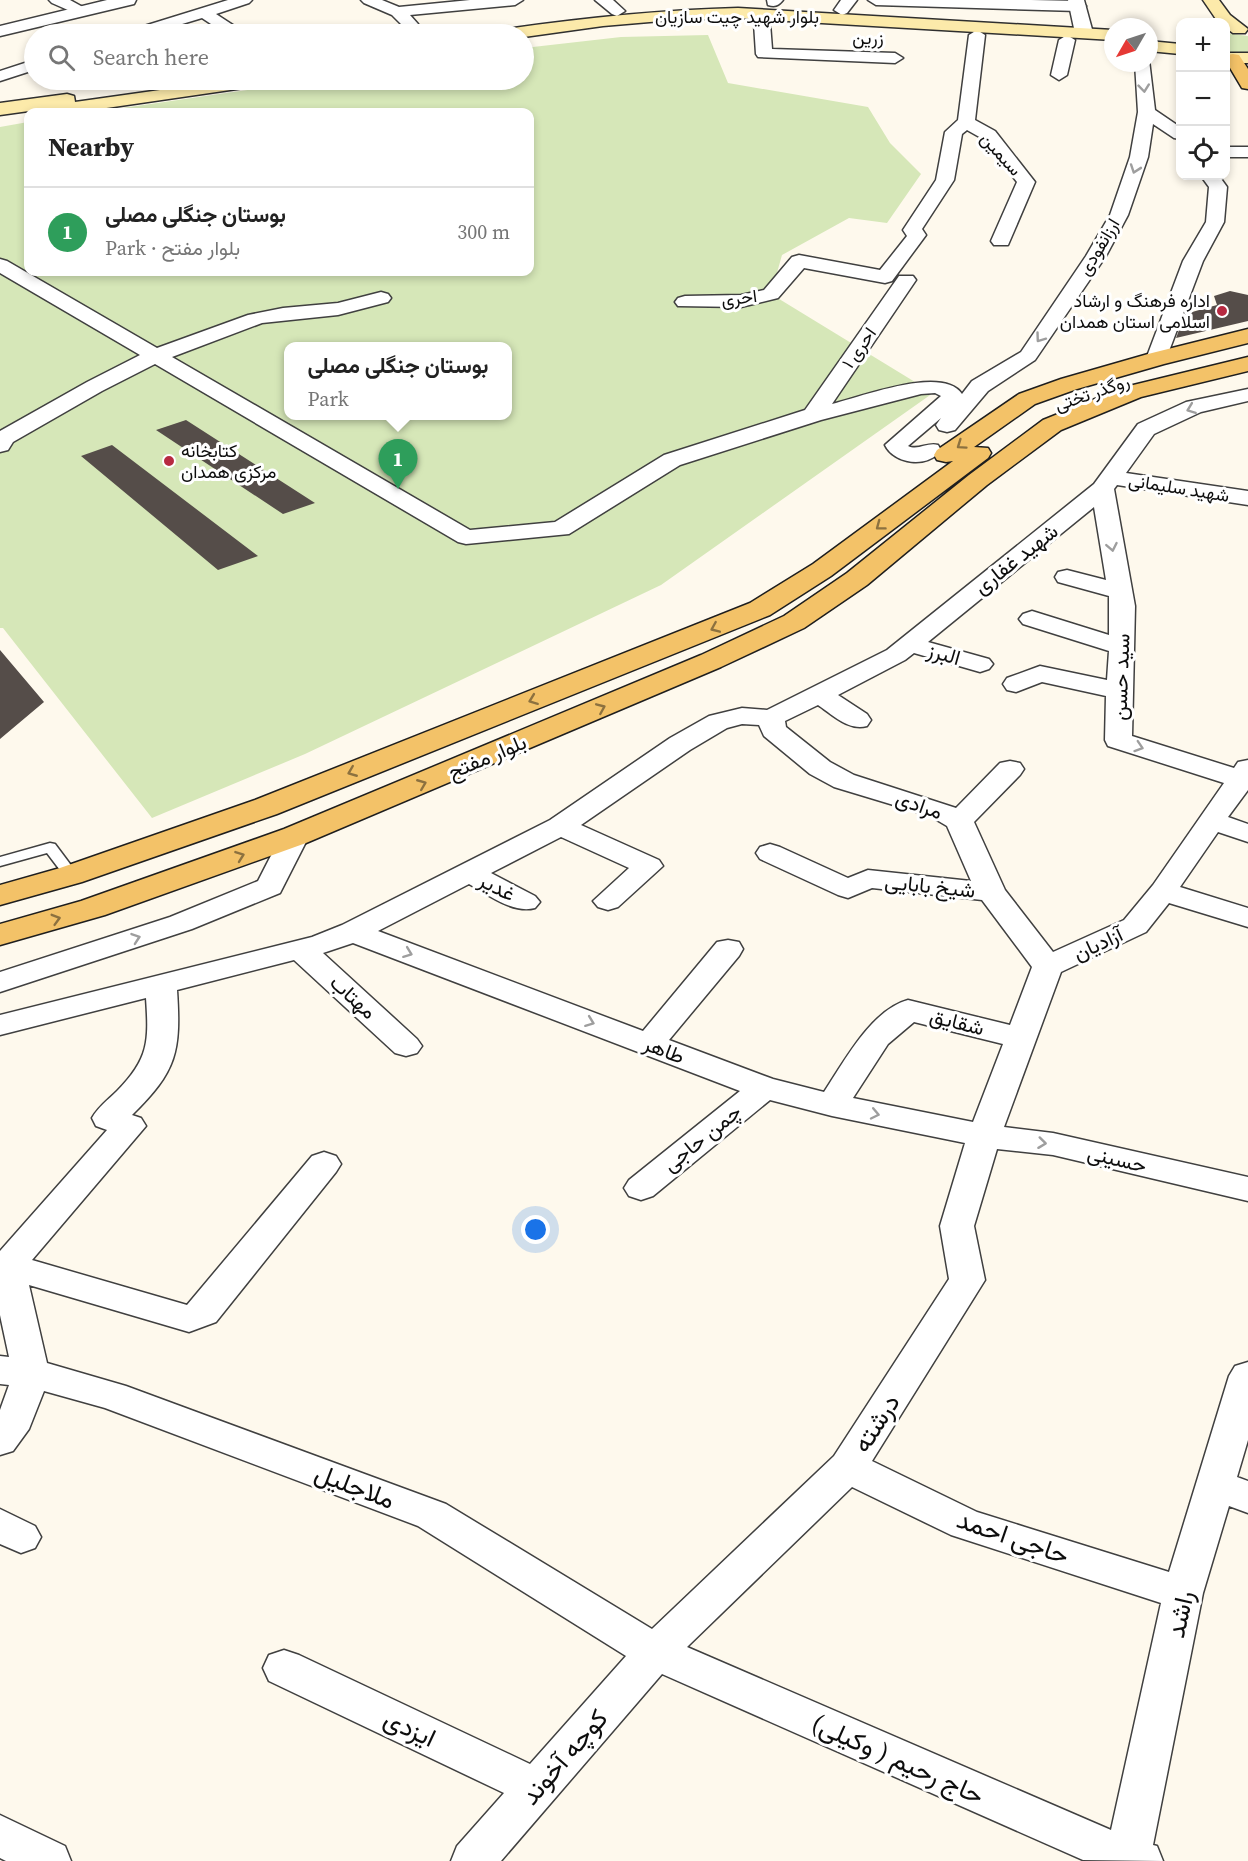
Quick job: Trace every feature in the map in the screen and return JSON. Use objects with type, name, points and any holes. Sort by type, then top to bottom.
[{"type":"main road","points":[[1211,0],[1224,19],[1238,29]]},
{"type":"main road","name":"بلوار شهید چیت سازیان","points":[[534,30],[673,15],[738,13],[1104,34]]},
{"type":"main road","name":"بلوار شهید چیت سازیان","points":[[534,40],[612,28],[678,23],[762,22],[1104,42]]},
{"type":"main road","points":[[1158,37],[1176,37]]},
{"type":"main road","points":[[1158,47],[1176,49]]},
{"type":"main road","points":[[1236,58],[1248,84]]},
{"type":"main road","points":[[0,109],[132,90]]},
{"type":"main road","points":[[72,108],[196,90]]},
{"type":"main road","points":[[0,119],[24,116]]},
{"type":"main road","points":[[1248,336],[1156,358],[1027,399],[930,481],[973,501],[1035,455],[1096,418],[1147,399],[1248,377]]},
{"type":"main road","name":"روگذر تختی","points":[[930,481],[952,472],[1031,417],[1066,400],[1162,370],[1248,351]]},
{"type":"main road","name":"روگذر تختی","points":[[930,481],[978,480],[1036,435],[1075,414],[1133,392],[1248,364]]},
{"type":"main road","name":"بلوار مفتح","points":[[0,935],[93,908],[295,836],[700,666],[794,622],[857,579],[930,481]]},
{"type":"main road","name":"بلوار مفتح","points":[[0,896],[71,875],[266,807],[760,609],[822,570],[930,481]]},
{"type":"street","points":[[57,0],[82,11]]},
{"type":"street","points":[[29,24],[128,0]]},
{"type":"street","points":[[166,24],[244,0]]},
{"type":"street","points":[[369,0],[397,12],[410,24]]},
{"type":"street","points":[[397,12],[515,0]]},
{"type":"street","points":[[603,0],[617,11]]},
{"type":"street","points":[[876,0],[1077,3],[1084,33]]},
{"type":"street","points":[[205,12],[222,24]]},
{"type":"street","name":"زرین","points":[[762,22],[764,54],[895,58]]},
{"type":"street","points":[[0,31],[24,25]]},
{"type":"street","name":"سیمین","points":[[977,35],[966,122],[989,135],[1026,182],[1001,241]]},
{"type":"street","points":[[1059,75],[1067,40]]},
{"type":"street","points":[[0,76],[24,68]]},
{"type":"street","name":"ارزانفودی","points":[[930,481],[950,421],[980,386],[1028,356],[1096,256],[1119,215],[1139,157],[1147,112],[1143,72]]},
{"type":"street","points":[[1147,112],[1176,131]]},
{"type":"street","name":"احری ۱","points":[[813,415],[895,279],[917,235],[912,230],[945,180],[954,132],[966,122]]},
{"type":"street","points":[[1230,152],[1248,152]]},
{"type":"street","points":[[1156,358],[1193,261],[1215,222],[1218,187],[1213,180]]},
{"type":"street","name":"احری","points":[[685,302],[741,301],[771,294],[799,261],[895,279]]},
{"type":"street","points":[[0,266],[466,537],[561,529],[672,460],[813,415],[921,388],[942,388],[950,392],[953,397],[896,445],[899,451],[912,455],[930,481]]},
{"type":"street","points":[[0,445],[3,438],[98,382],[213,333],[256,318],[334,309],[381,298]]},
{"type":"street","name":"شهید غفاری","points":[[771,718],[870,669],[909,644],[1106,483],[1146,429],[1194,406],[1248,395]]},
{"type":"street","name":"شهید سلیمانی","points":[[1106,483],[1248,498]]},
{"type":"street","name":"سید حسن","points":[[1106,483],[1124,606],[1118,740],[1245,776]]},
{"type":"street","points":[[1067,577],[1121,592]]},
{"type":"street","points":[[1032,619],[1122,647]]},
{"type":"street","name":"البرز","points":[[909,644],[980,664]]},
{"type":"street","points":[[1016,684],[1040,674],[1120,691]]},
{"type":"street","points":[[818,693],[858,720]]},
{"type":"street","points":[[0,1025],[300,949],[353,932],[560,826],[680,744],[718,723],[742,716],[771,718]]},
{"type":"street","name":"مرادی","points":[[771,718],[772,730],[820,768],[844,781],[940,810],[959,821],[991,892],[1048,966]]},
{"type":"street","points":[[959,821],[1010,769]]},
{"type":"street","name":"آزادیان","points":[[984,1136],[1048,966],[1136,926],[1163,891],[1210,820],[1245,776]]},
{"type":"street","points":[[1210,820],[1248,833]]},
{"type":"street","points":[[560,826],[648,866],[608,901]]},
{"type":"street","points":[[0,982],[86,956],[181,923],[270,887],[295,836]]},
{"type":"street","name":"شیخ بابایی","points":[[770,853],[848,889],[868,879],[991,892]]},
{"type":"street","name":"غدیر","points":[[469,873],[525,902]]},
{"type":"street","points":[[1163,891],[1248,918]]},
{"type":"street","name":"طاهر","points":[[353,932],[764,1088],[832,1105],[984,1136]]},
{"type":"street","name":"مهتاب","points":[[300,949],[406,1046]]},
{"type":"street","points":[[649,1044],[728,949]]},
{"type":"street","points":[[0,1440],[16,1419],[16,1372],[7,1266],[129,1126],[108,1118],[139,1087],[158,1059],[162,1020],[160,984]]},
{"type":"street","name":"شقایق","points":[[832,1105],[877,1036],[908,1010],[1019,1038]]},
{"type":"street","name":"چمن حاجی","points":[[641,1188],[764,1088]]},
{"type":"street","name":"حسینی","points":[[984,1136],[1053,1144],[1248,1189]]},
{"type":"street","name":"درشته","points":[[655,1652],[848,1467],[967,1280],[957,1226],[984,1136]]},
{"type":"street","points":[[7,1266],[189,1319],[203,1313],[324,1164]]},
{"type":"street","name":"ملاجلیل","points":[[16,1372],[113,1396],[432,1515],[655,1652]]},
{"type":"street","name":"راشد","points":[[1135,1858],[1183,1593],[1232,1491],[1248,1376]]},
{"type":"street","name":"حاجی احمد","points":[[848,1467],[965,1524],[1183,1593]]},
{"type":"street","name":"کوچه آخوند","points":[[473,1861],[655,1652]]},
{"type":"street","name":"حاج رحیم ( وکیلی)","points":[[655,1652],[1083,1840],[1135,1858]]},
{"type":"street","name":"ایزدی","points":[[284,1668],[537,1788]]},
{"type":"street","points":[[0,1835],[49,1861]]},
{"type":"lane","points":[[0,862],[50,847],[71,875]]},
{"type":"green space","points":[[1230,34],[1248,36],[1248,52],[1230,52]]},
{"type":"green space","points":[[708,35],[728,83],[868,107],[890,143],[921,174],[887,223],[849,218],[782,255],[771,294],[933,393],[661,585],[305,754],[152,818],[3,628],[0,628],[0,127],[24,123],[24,276],[534,276],[534,108],[123,108],[247,90],[534,90],[534,47],[621,37]]},
{"type":"building","name":"اداره فرهنگ و ارشاد اسلامی استان همدان","points":[[1230,291],[1248,295],[1248,321],[1176,338],[1185,314],[1217,305],[1214,296]]},
{"type":"building","points":[[186,420],[315,503],[283,514],[156,430]]},
{"type":"building","points":[[112,445],[258,556],[218,570],[81,456]]},
{"type":"building","points":[[0,650],[44,702],[0,739]]},
{"type":"place","name":"اداره فرهنگ و ارشاد اسلامی استان همدان","points":[[1222,311]]},
{"type":"place","name":"کتابخانه مرکزی همدان","points":[[169,461]]},
{"type":"place","name":"بوستان جنگلی مصلی","points":[[398,489]]}]
